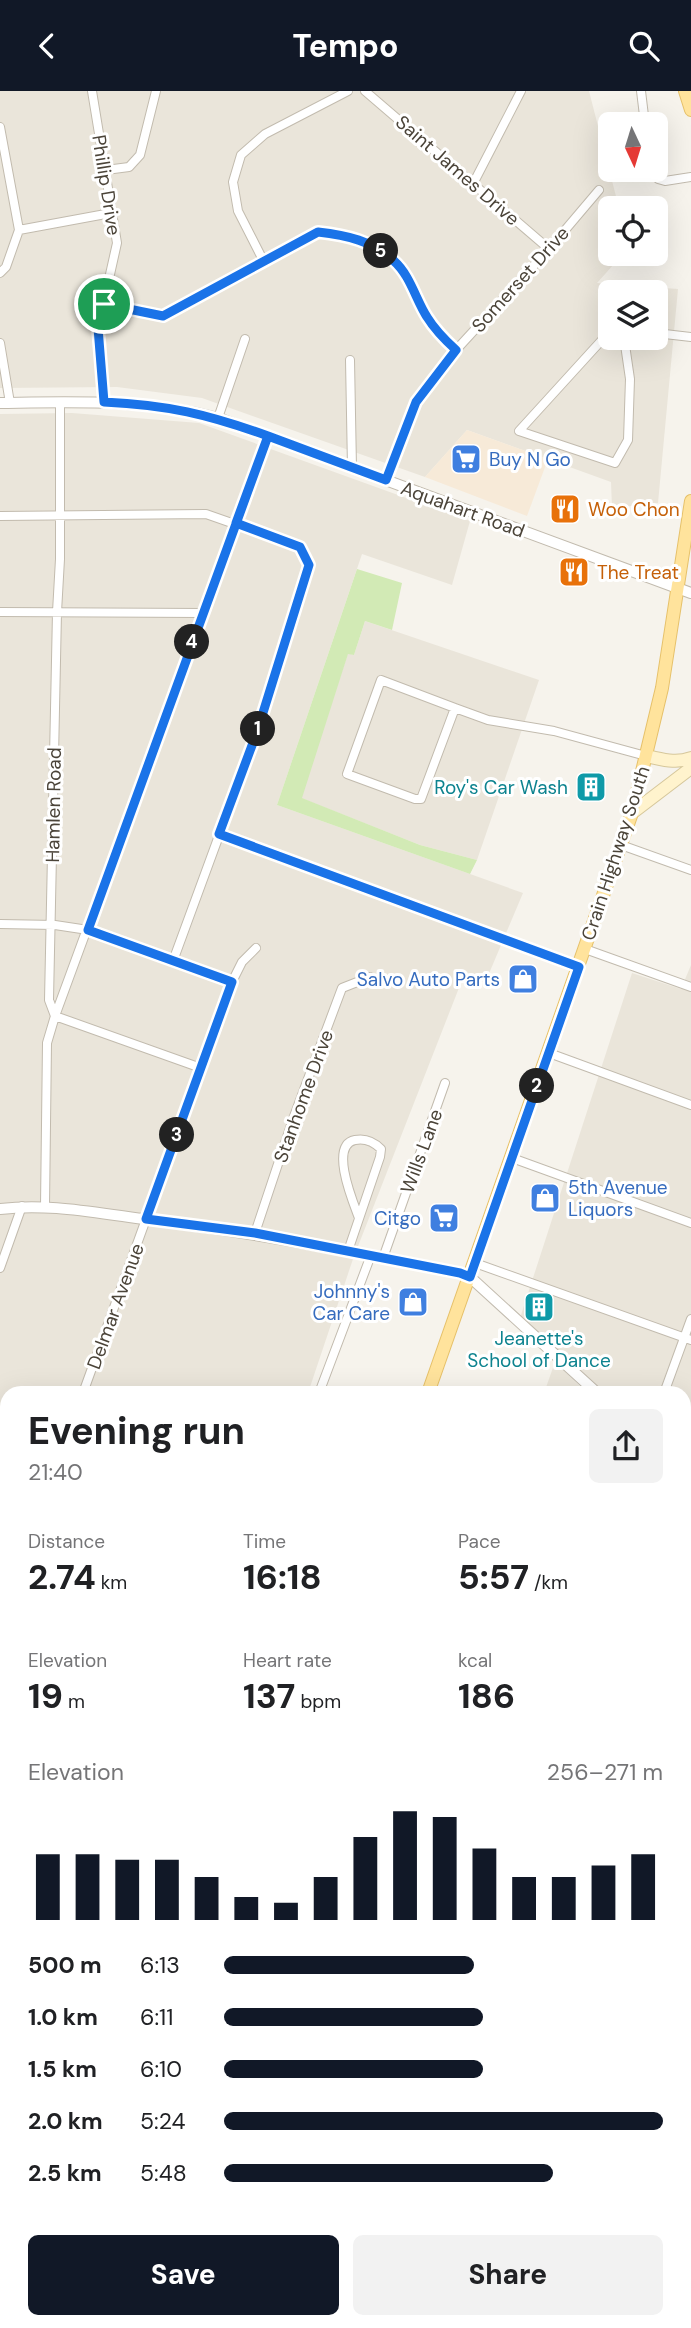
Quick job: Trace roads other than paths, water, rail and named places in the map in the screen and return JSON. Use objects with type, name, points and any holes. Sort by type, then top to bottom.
[{"type":"main road","points":[[685,91],[691,110]]},
{"type":"main road","name":"Crain Highway South","points":[[431,1386],[632,813],[685,590],[691,501]]},
{"type":"main road","points":[[646,756],[681,762],[691,758]]},
{"type":"main road","points":[[632,813],[691,768]]},
{"type":"street","name":"Phillip Drive","points":[[92,91],[117,243],[98,328],[104,402]]},
{"type":"street","points":[[106,170],[129,167],[141,155],[156,91]]},
{"type":"street","points":[[263,260],[238,211],[233,182],[241,155],[265,134],[348,91]]},
{"type":"street","name":"Saint James Drive","points":[[365,91],[549,249]]},
{"type":"street","points":[[474,183],[521,91]]},
{"type":"street","points":[[640,91],[643,112]]},
{"type":"street","points":[[0,127],[19,230],[6,267],[0,273]]},
{"type":"street","points":[[668,181],[691,177]]},
{"type":"street","name":"Somerset Drive","points":[[386,480],[416,402],[456,350],[599,190]]},
{"type":"street","points":[[19,230],[111,213]]},
{"type":"street","points":[[104,304],[163,316],[318,232],[345,235],[363,241],[396,262],[427,317],[456,350]]},
{"type":"street","points":[[668,334],[691,337]]},
{"type":"street","points":[[218,418],[245,339]]},
{"type":"street","points":[[0,343],[5,403]]},
{"type":"street","points":[[598,344],[519,431],[615,463],[628,440],[631,379],[626,350]]},
{"type":"street","points":[[350,360],[352,468]]},
{"type":"street","name":"Hamlen Road","points":[[45,1206],[47,1043],[55,1016],[49,1000],[60,559],[60,402]]},
{"type":"street","name":"Aquahart Road","points":[[5,403],[104,402],[158,405],[218,418],[685,590]]},
{"type":"street","points":[[201,1068],[55,1016],[268,436]]},
{"type":"street","points":[[0,516],[206,514],[300,547],[309,565],[257,732],[173,961]]},
{"type":"street","points":[[0,612],[203,613]]},
{"type":"street","points":[[455,708],[421,799],[347,774],[381,680],[488,720],[554,731],[646,756]]},
{"type":"street","points":[[219,834],[579,967]]},
{"type":"street","points":[[621,845],[691,870]]},
{"type":"street","points":[[0,924],[50,925],[88,930],[232,982]]},
{"type":"street","name":"Delmar Avenue","points":[[86,1386],[232,982],[242,962],[256,948]]},
{"type":"street","points":[[585,949],[691,987]]},
{"type":"street","name":"Stanhome Drive","points":[[255,1233],[293,1119],[342,988],[370,977]]},
{"type":"street","points":[[549,1053],[691,1105]]},
{"type":"street","name":"Wills Lane","points":[[383,1258],[445,1083]]},
{"type":"street","name":"Wills Lane","points":[[348,1251],[359,1217],[381,1149],[375,1143],[359,1139],[348,1142],[345,1146],[344,1163],[347,1188],[359,1217]]},
{"type":"street","points":[[512,1158],[691,1223]]},
{"type":"street","points":[[0,1268],[22,1206]]},
{"type":"street","points":[[0,1209],[45,1206],[255,1233],[460,1273],[470,1277],[589,1386]]},
{"type":"street","points":[[322,1386],[371,1255]]},
{"type":"street","points":[[475,1263],[688,1339]]},
{"type":"street","points":[[667,1386],[688,1339],[691,1319]]},
{"type":"place","name":"Buy N Go","points":[[466,459]]},
{"type":"place","name":"Woo Chon","points":[[565,509]]},
{"type":"place","name":"The Treat","points":[[574,572]]},
{"type":"place","name":"Roy's Car Wash","points":[[591,787]]},
{"type":"place","name":"Salvo Auto Parts","points":[[523,979]]},
{"type":"place","name":"5th Avenue Liquors","points":[[545,1198]]},
{"type":"place","name":"Citgo","points":[[444,1218]]},
{"type":"place","name":"Johnny's Car Care","points":[[413,1302]]},
{"type":"place","name":"Jeanette's School of Dance","points":[[539,1307]]}]
